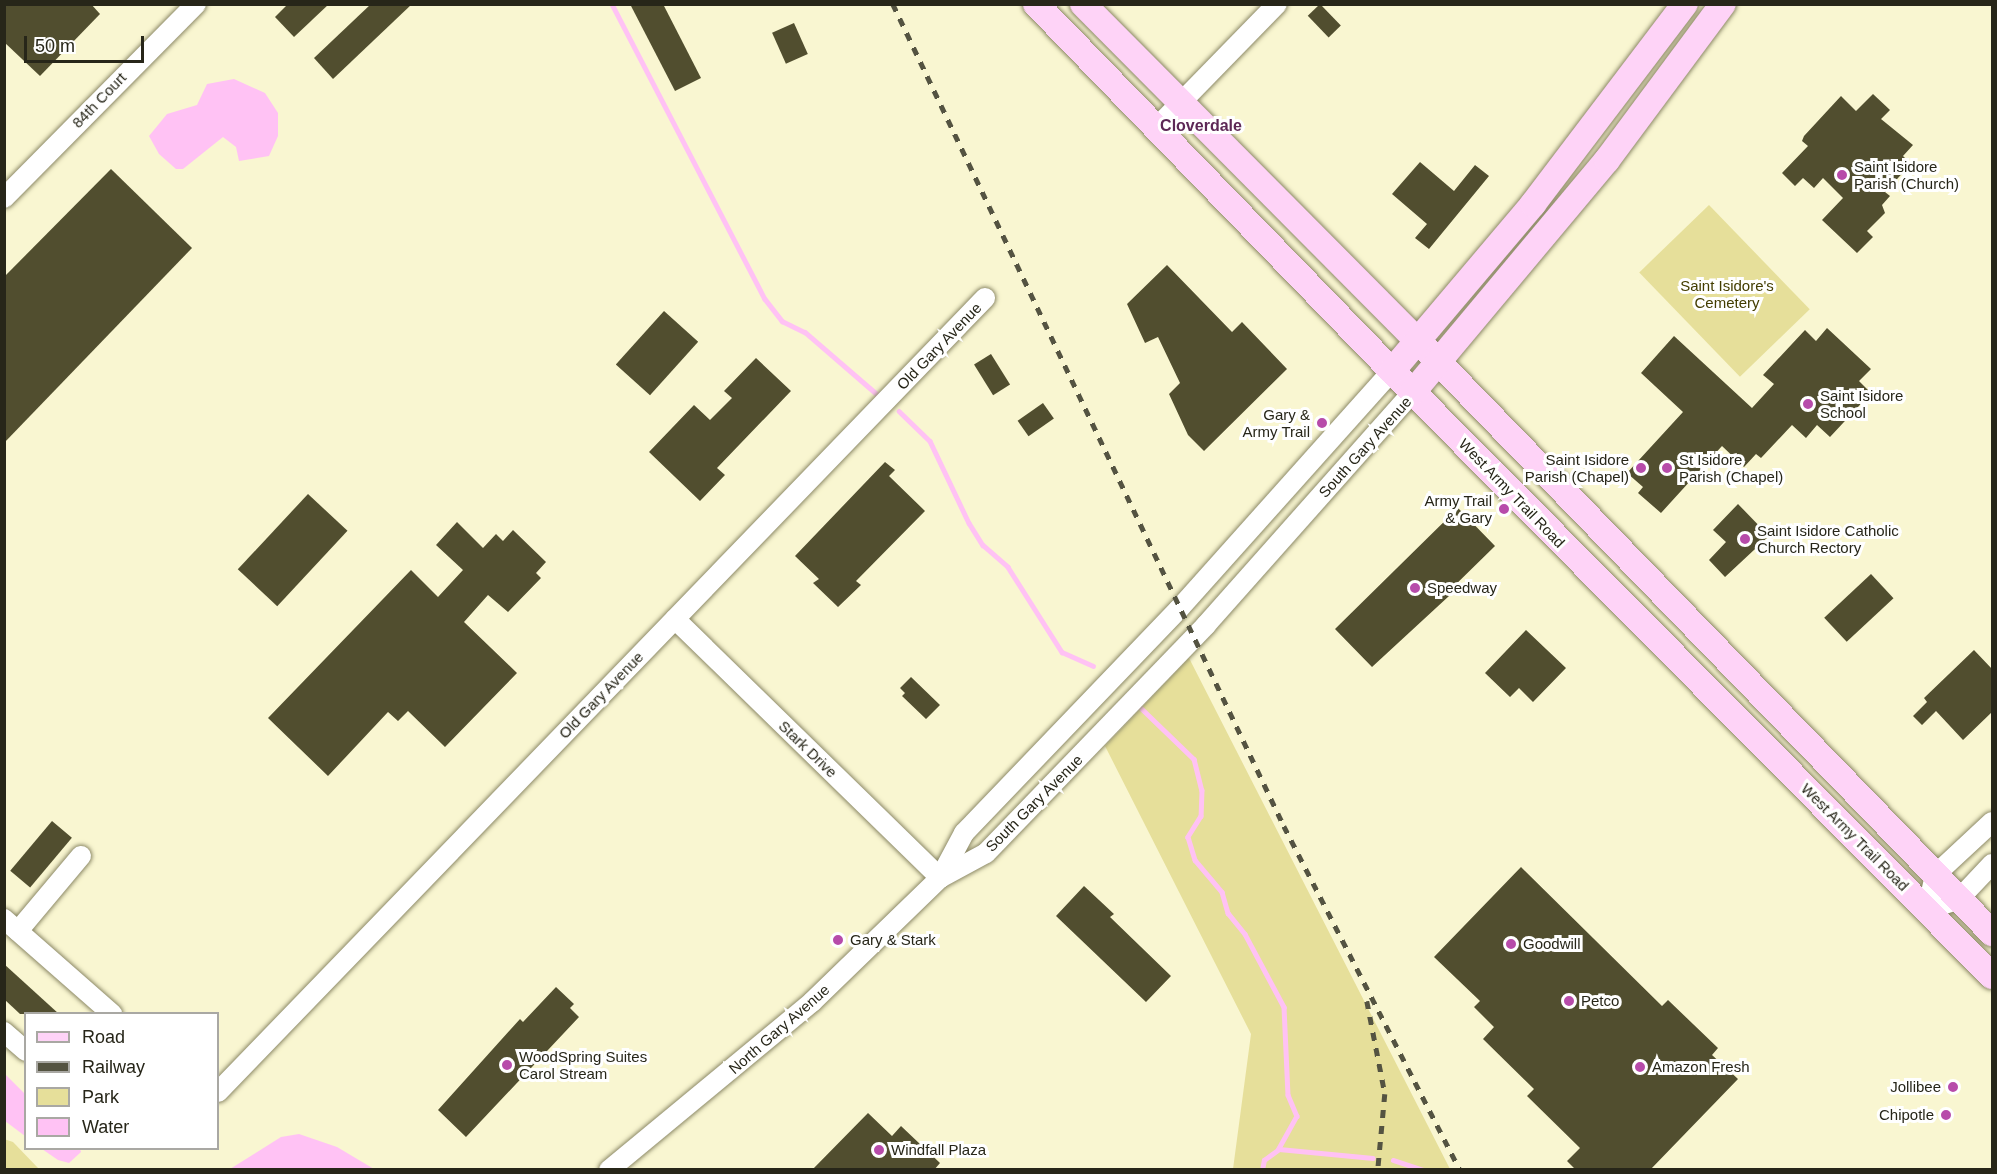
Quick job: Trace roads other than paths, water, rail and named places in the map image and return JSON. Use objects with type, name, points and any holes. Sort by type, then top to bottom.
[{"type":"main road","name":"West Army Trail Road","points":[[1036,4],[1392,371],[1992,976]]},
{"type":"main road","name":"West Army Trail Road","points":[[1083,4],[1440,363],[1992,933]]},
{"type":"main road","name":"South Gary Avenue","points":[[1392,371],[1565,165],[1685,4]]},
{"type":"main road","name":"South Gary Avenue","points":[[1413,392],[1440,363],[1613,152],[1723,4]]},
{"type":"street","name":"84th Court","points":[[4,198],[196,4]]},
{"type":"street","points":[[1156,128],[1277,4]]},
{"type":"street","name":"Old Gary Avenue","points":[[219,1091],[985,298]]},
{"type":"street","name":"South Gary Avenue","points":[[940,878],[964,833],[1179,609],[1392,371]]},
{"type":"street","name":"South Gary Avenue","points":[[940,878],[986,853],[1206,625],[1413,392]]},
{"type":"street","name":"Stark Drive","points":[[675,619],[940,878]]},
{"type":"street","points":[[1928,910],[1935,875],[1992,822]]},
{"type":"street","points":[[81,856],[11,925],[110,1012]]},
{"type":"street","points":[[1928,910],[1959,899],[1992,864]]},
{"type":"street","name":"North Gary Avenue","points":[[609,1170],[812,1002],[940,878]]},
{"type":"street","points":[[4,1032],[24,1049]]},
{"type":"water","points":[[234,79],[265,93],[278,113],[278,136],[269,156],[239,161],[236,147],[223,137],[183,169],[176,169],[159,154],[149,136],[167,114],[197,105],[207,84]]},
{"type":"water","points":[[5,1074],[24,1093],[24,1135],[5,1121]]},
{"type":"water","points":[[299,1134],[337,1147],[374,1169],[230,1169],[281,1137]]},
{"type":"water","points":[[43,1150],[80,1150],[81,1152],[69,1163],[58,1160]]},
{"type":"waterway","points":[[612,4],[765,299],[782,321],[805,332],[878,395]]},
{"type":"waterway","points":[[899,411],[930,441],[969,523],[983,545],[1008,567],[1062,652],[1093,666]]},
{"type":"waterway","points":[[1138,705],[1194,759],[1202,790],[1201,816],[1188,837],[1195,860],[1222,892],[1228,913],[1245,934],[1284,1007],[1288,1095],[1297,1116],[1279,1149]]},
{"type":"waterway","points":[[1262,1170],[1264,1160],[1279,1149],[1373,1158]]},
{"type":"waterway","points":[[1393,1160],[1423,1170]]},
{"type":"railway","points":[[893,4],[1284,826],[1460,1170]]},
{"type":"railway","points":[[1367,1001],[1385,1094],[1378,1170]]},
{"type":"place","name":"Saint Isidore Parish (Church)","points":[[1842,175]]},
{"type":"place","name":"Saint Isidore School","points":[[1808,404]]},
{"type":"place","name":"Gary & Army Trail","points":[[1322,423]]},
{"type":"place","name":"Saint Isidore Parish (Chapel)","points":[[1641,468]]},
{"type":"place","name":"St Isidore Parish (Chapel)","points":[[1667,468]]},
{"type":"place","name":"Army Trail & Gary","points":[[1504,509]]},
{"type":"place","name":"Saint Isidore Catholic Church Rectory","points":[[1745,539]]},
{"type":"place","name":"Speedway","points":[[1415,588]]},
{"type":"place","name":"Gary & Stark","points":[[838,940]]},
{"type":"place","name":"Goodwill","points":[[1511,944]]},
{"type":"place","name":"Petco","points":[[1569,1001]]},
{"type":"place","name":"WoodSpring Suites Carol Stream","points":[[507,1065]]},
{"type":"place","name":"Amazon Fresh","points":[[1640,1067]]},
{"type":"place","name":"Jollibee","points":[[1953,1087]]},
{"type":"place","name":"Chipotle","points":[[1946,1115]]},
{"type":"place","name":"Windfall Plaza","points":[[879,1150]]},
{"type":"district","name":"Cloverdale","points":[[1201,126]]},
{"type":"park label","name":"Saint Isidore's Cemetery","points":[[1727,294]]}]
